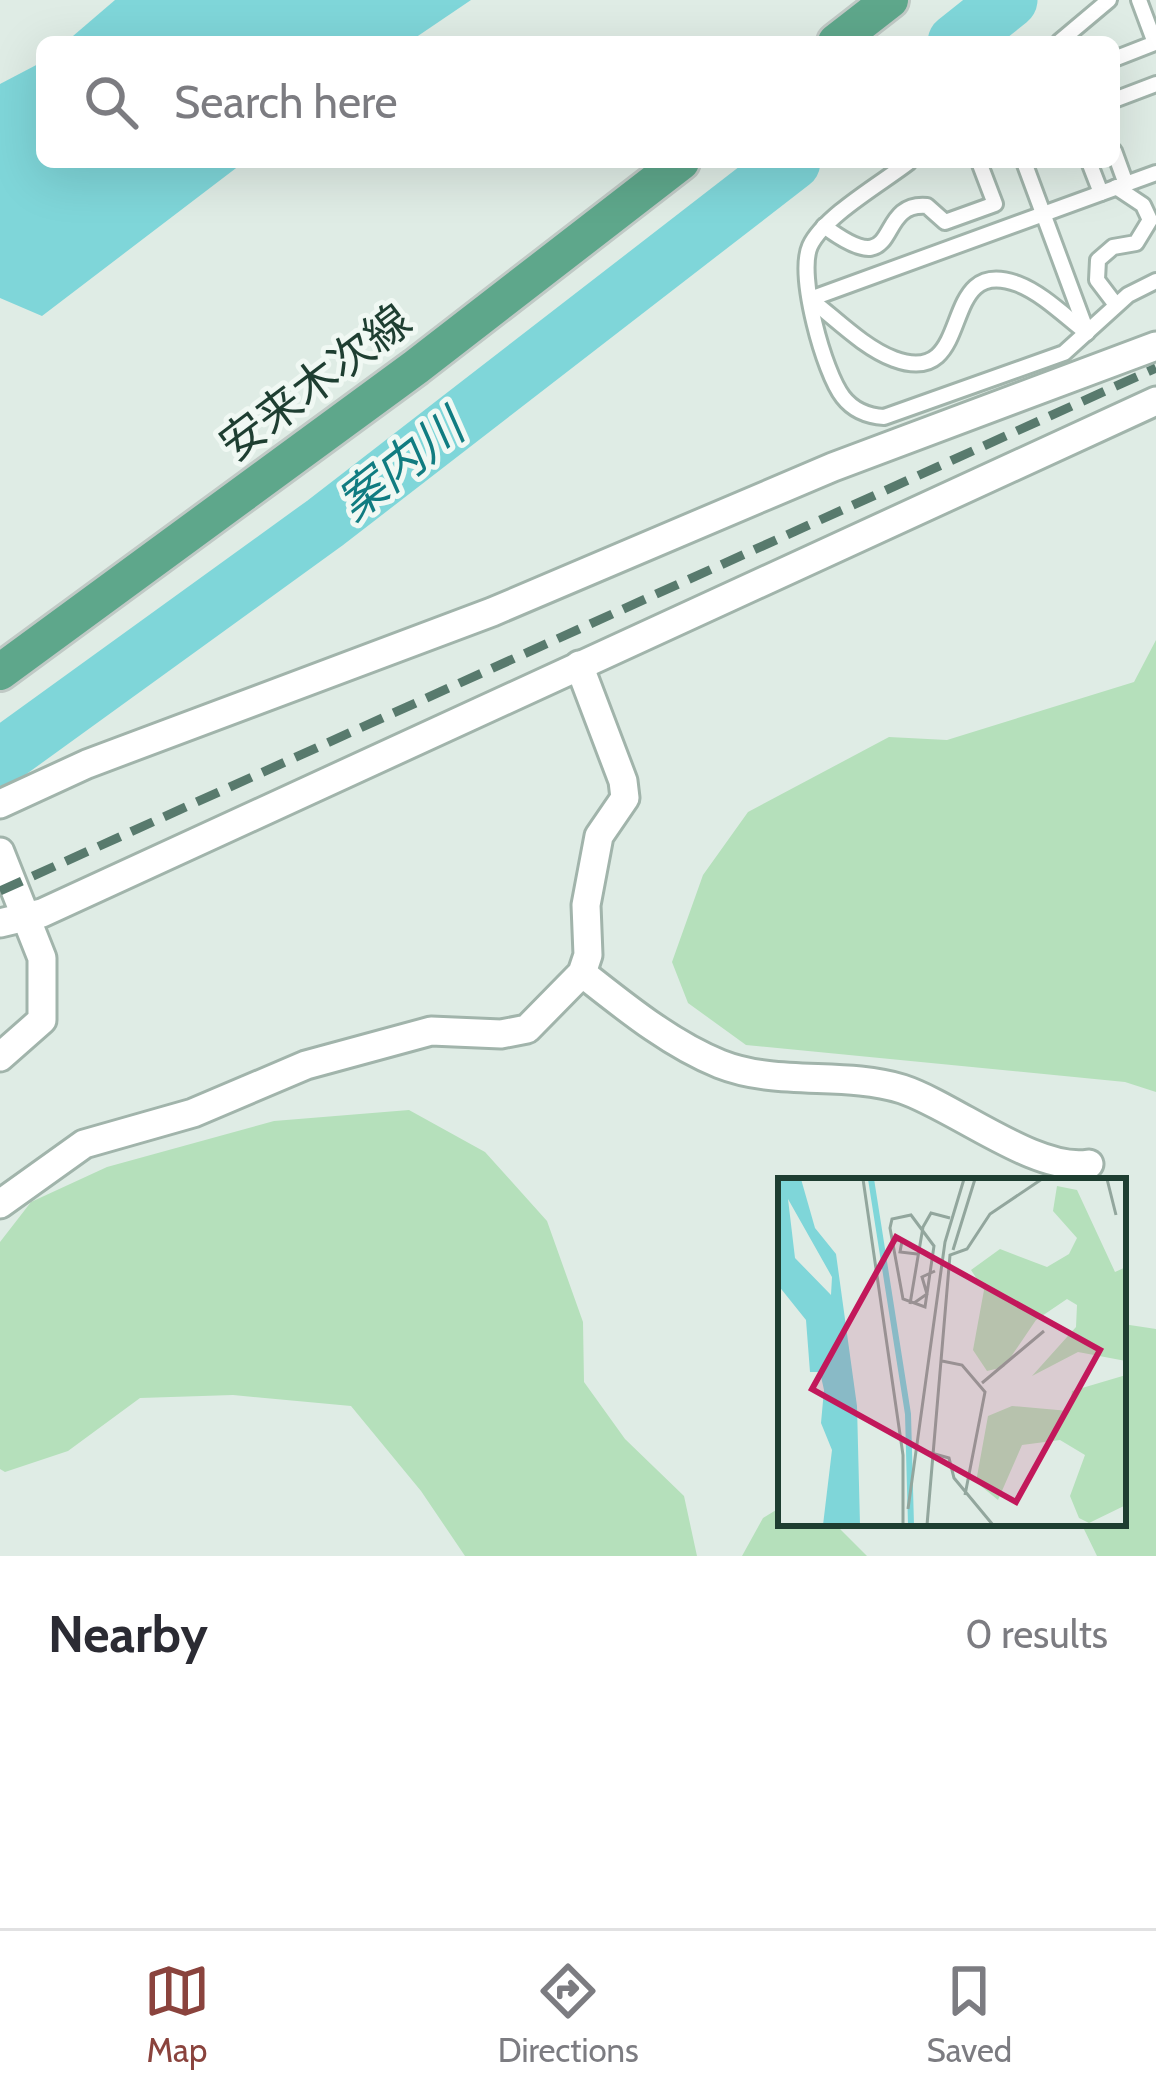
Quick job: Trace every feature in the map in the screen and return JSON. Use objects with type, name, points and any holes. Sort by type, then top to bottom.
[{"type":"main road","points":[[844,36],[890,0]]},
{"type":"main road","name":"安来木次線","points":[[0,672],[416,367],[673,168]]},
{"type":"street","points":[[0,804],[87,764],[492,612],[833,467],[1156,346]]},
{"type":"street","points":[[14,920],[42,913],[1156,401]]},
{"type":"street","points":[[0,1204],[84,1144],[193,1113],[306,1065],[431,1030],[501,1034],[527,1029],[582,973],[588,955],[586,905],[598,836],[626,798],[579,665]]},
{"type":"street","points":[[0,852],[14,920],[41,958],[42,1020],[0,1057]]},
{"type":"street","points":[[582,973],[661,1031],[725,1066],[764,1076],[905,1090],[1020,1148],[1078,1165],[1089,1163]]},
{"type":"lane","points":[[1066,36],[1108,0]]},
{"type":"lane","points":[[1120,57],[1155,43],[1139,0]]},
{"type":"lane","points":[[1120,98],[1156,84]]},
{"type":"lane","points":[[900,168],[824,226],[806,260],[810,299],[842,396],[874,417],[1064,353],[1116,305],[1156,281]]},
{"type":"lane","points":[[824,226],[853,246],[873,248],[886,239],[898,213],[911,206],[927,206],[945,222],[994,204],[981,168]]},
{"type":"lane","points":[[1026,168],[1087,333]]},
{"type":"lane","points":[[1095,168],[1115,188],[1143,205],[1150,220],[1136,243],[1113,247],[1098,260],[1096,277],[1116,305]]},
{"type":"lane","points":[[1114,168],[1115,188]]},
{"type":"lane","points":[[810,299],[1156,173]]},
{"type":"lane","points":[[810,299],[882,353],[906,363],[924,362],[945,351],[959,307],[972,291],[989,282],[1024,286],[1087,333]]},
{"type":"green space","points":[[1156,640],[1156,1092],[1125,1082],[746,1045],[688,1003],[672,962],[703,875],[748,812],[889,737],[947,740],[1134,682]]},
{"type":"green space","points":[[409,1110],[485,1152],[547,1221],[583,1322],[584,1382],[625,1439],[684,1496],[697,1556],[465,1556],[421,1491],[351,1406],[233,1395],[140,1398],[68,1451],[5,1472],[0,1469],[0,1242],[31,1202],[107,1167],[274,1121]]},
{"type":"green space","points":[[1126,1324],[1156,1329],[1156,1556],[1097,1556],[1082,1526],[1126,1526]]},
{"type":"green space","points":[[778,1509],[778,1526],[837,1526],[867,1556],[742,1556],[763,1518]]},
{"type":"water","points":[[115,0],[471,0],[418,36],[73,36]]},
{"type":"water","points":[[36,65],[36,168],[236,168],[42,316],[0,298],[0,84]]},
{"type":"waterway","name":"案内川","points":[[964,36],[1009,0]]},
{"type":"waterway","name":"案内川","points":[[0,758],[325,523],[784,168]]},
{"type":"railway","points":[[0,891],[1156,368]]}]
